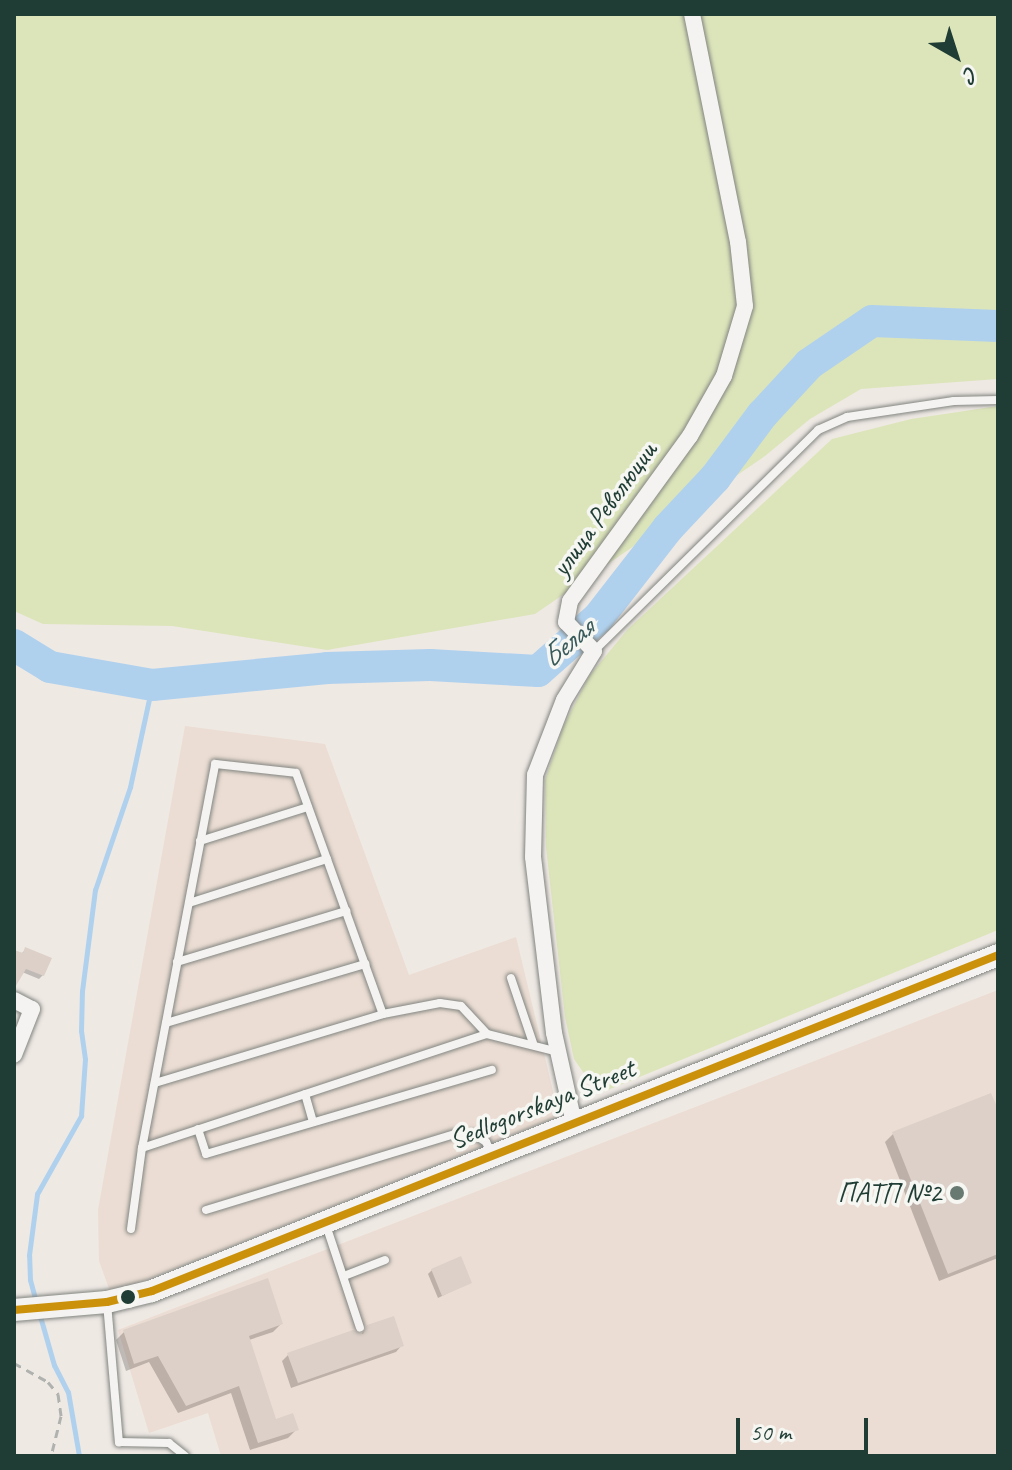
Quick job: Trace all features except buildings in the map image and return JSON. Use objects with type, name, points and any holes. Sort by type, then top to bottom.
[{"type":"street","name":"улица Революции","points":[[594,651],[566,622],[570,601],[690,436],[724,376],[745,306],[738,242],[692,14]]},
{"type":"street","points":[[574,1123],[558,1053],[533,857],[535,775],[564,700],[594,651]]},
{"type":"street","name":"Sedlogorskaya Street","points":[[14,1310],[107,1302],[152,1291],[998,955]]},
{"type":"street","points":[[14,1000],[32,1009],[14,1055]]},
{"type":"lane","points":[[594,651],[818,430],[847,417],[954,401],[998,400]]},
{"type":"lane","points":[[131,1229],[142,1148],[215,764],[296,773],[383,1014]]},
{"type":"lane","points":[[200,841],[308,807]]},
{"type":"lane","points":[[189,903],[327,859]]},
{"type":"lane","points":[[177,962],[346,911]]},
{"type":"lane","points":[[166,1023],[365,964]]},
{"type":"lane","points":[[511,978],[533,1043]]},
{"type":"lane","points":[[155,1083],[383,1014],[440,1003],[461,1006],[487,1034]]},
{"type":"lane","points":[[142,1148],[487,1034],[533,1043],[558,1053]]},
{"type":"lane","points":[[198,1129],[206,1154],[492,1070]]},
{"type":"lane","points":[[305,1094],[313,1122]]},
{"type":"lane","points":[[206,1210],[455,1134],[475,1135],[486,1142],[493,1156]]},
{"type":"lane","points":[[326,1224],[360,1328]]},
{"type":"lane","points":[[344,1276],[385,1260]]},
{"type":"lane","points":[[107,1302],[119,1442],[169,1443],[185,1456]]},
{"type":"path","points":[[14,1363],[48,1382],[58,1394],[61,1416],[51,1456]]},
{"type":"shaded area","points":[[185,726],[325,744],[409,975],[516,937],[559,1116],[111,1294],[99,1261],[98,1210]]},
{"type":"shaded area","points":[[998,990],[998,1456],[221,1456],[208,1413],[149,1433],[118,1330]]},
{"type":"green space","points":[[14,14],[998,14],[998,379],[861,389],[810,419],[765,456],[535,614],[327,650],[172,626],[43,624],[14,611]]},
{"type":"green space","points":[[998,406],[998,930],[598,1094],[574,1059],[565,1017],[546,847],[545,780],[563,727],[589,676],[628,629],[832,439],[911,419]]},
{"type":"waterway","name":"Белая","points":[[14,645],[50,667],[152,685],[327,668],[430,665],[538,671],[598,618],[668,528],[715,478],[762,415],[809,364],[872,321],[998,326]]},
{"type":"waterway","points":[[36,1302],[30,1280],[29,1255],[37,1194],[81,1116],[85,1059],[81,1031],[82,991],[95,890],[130,787],[152,685]]},
{"type":"waterway","points":[[40,1316],[54,1365],[68,1392],[79,1456]]},
{"type":"transit line","points":[[14,1310],[107,1302],[152,1291],[998,955]]},
{"type":"place","name":"ПАТП №2","points":[[957,1193]]}]
